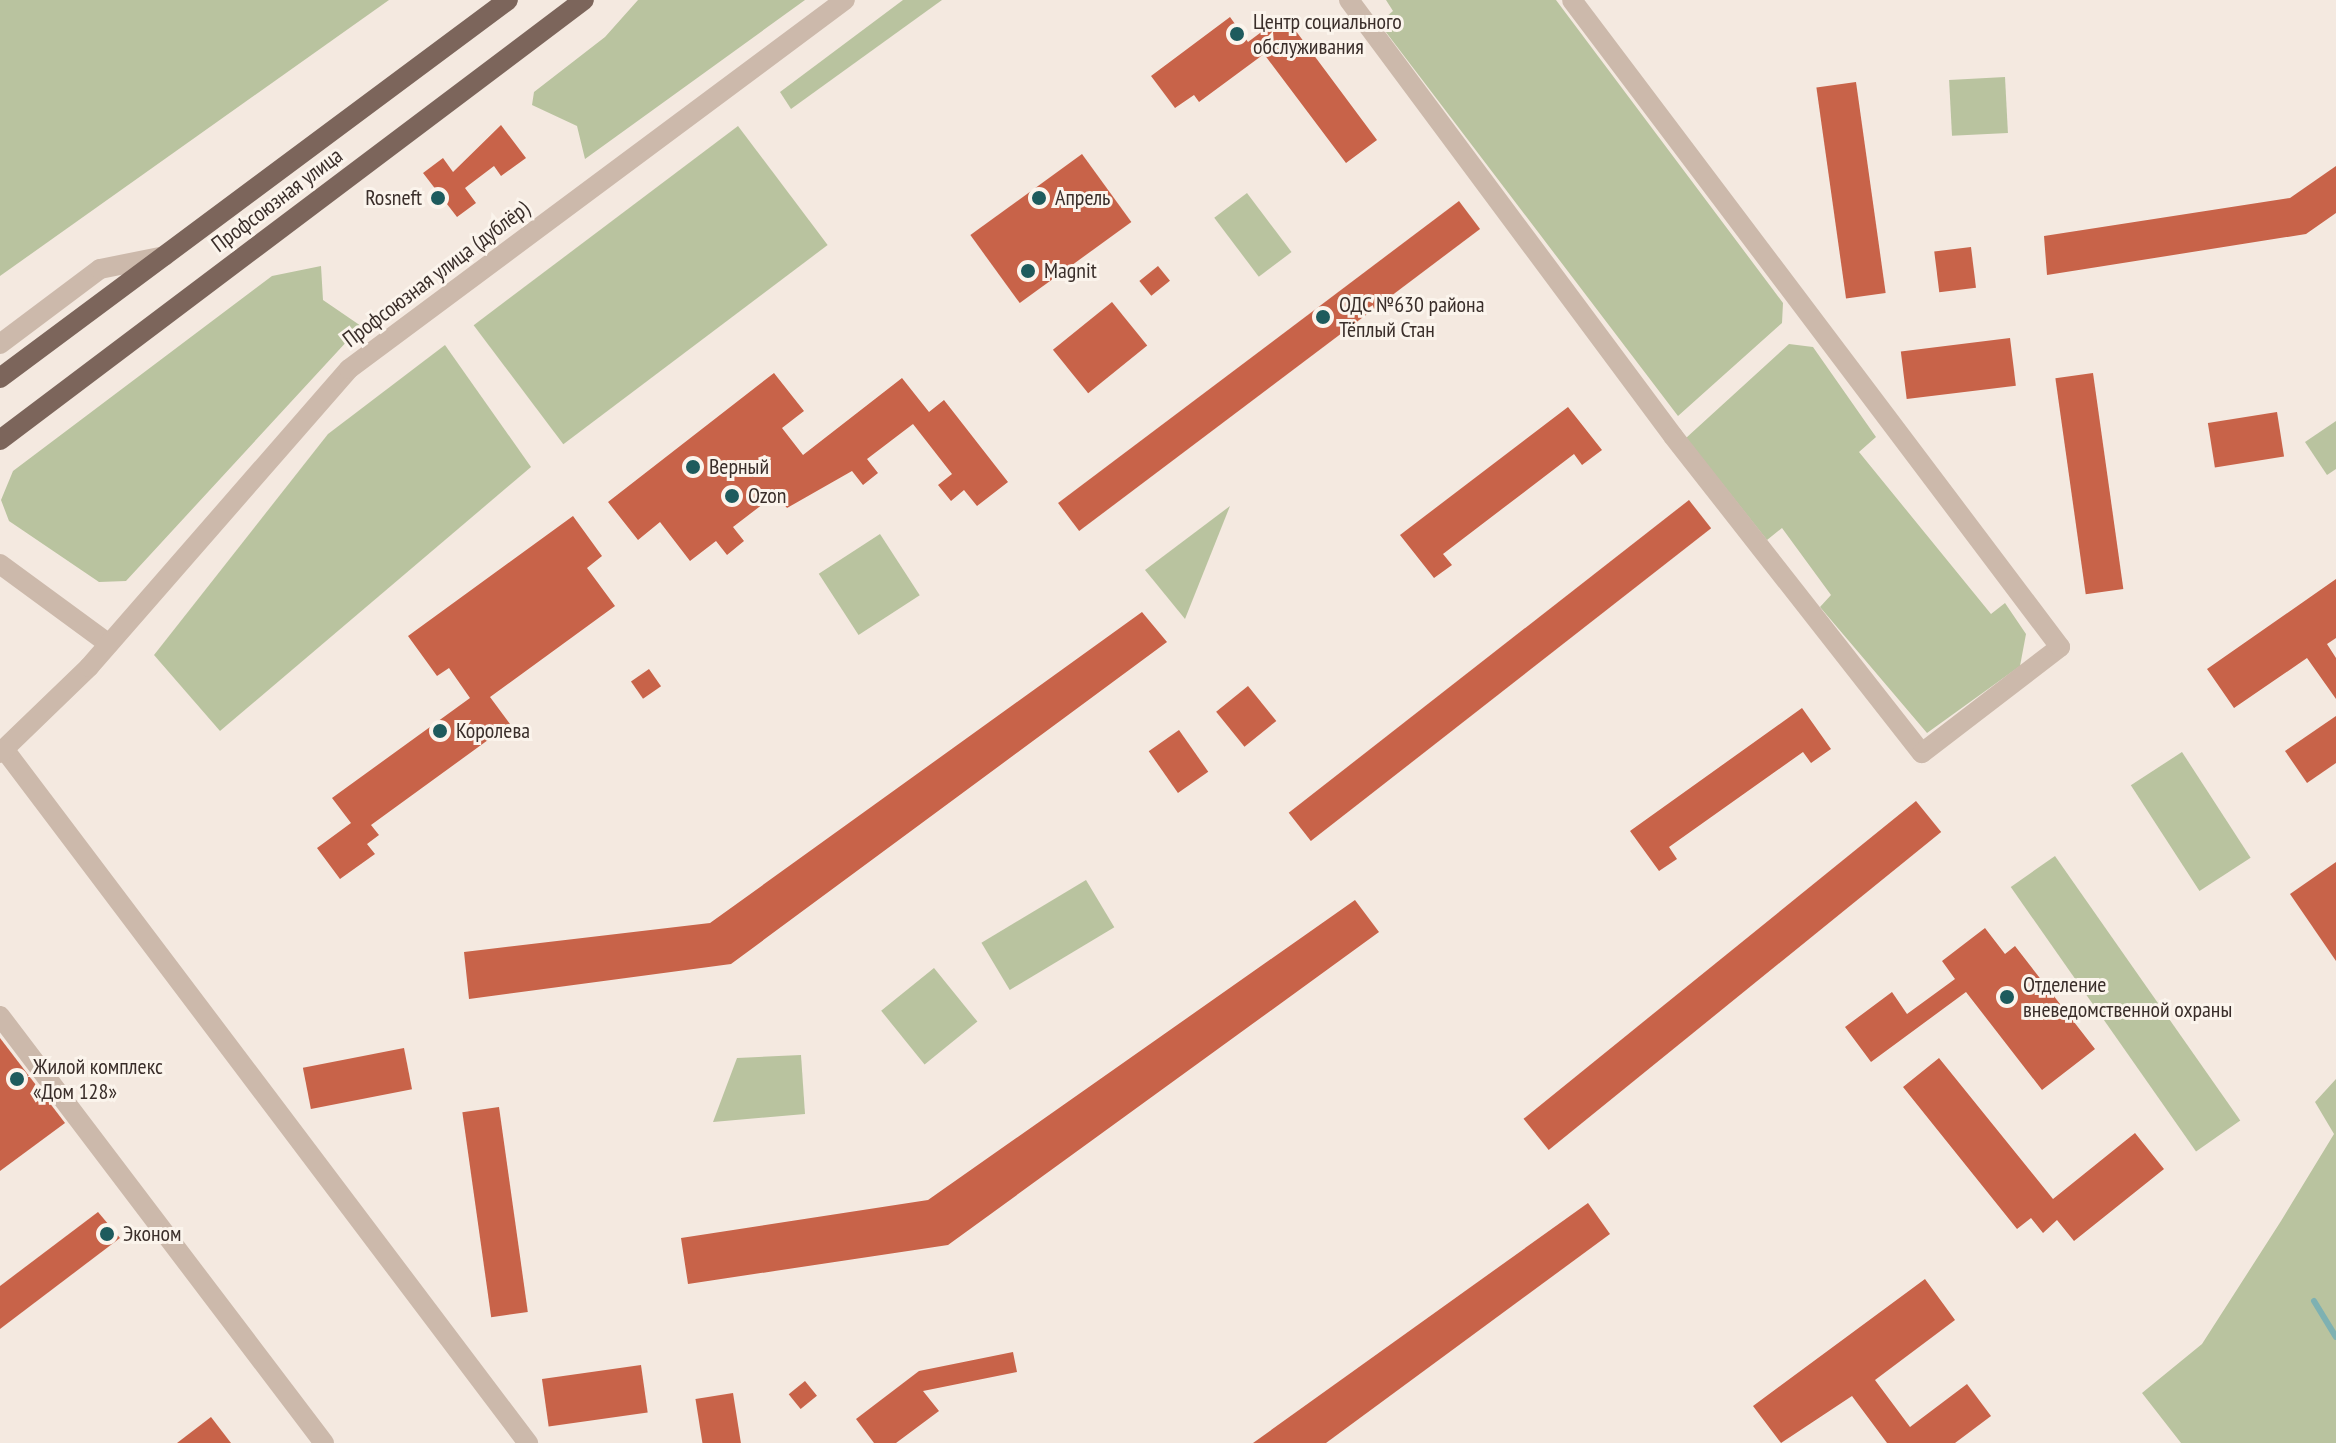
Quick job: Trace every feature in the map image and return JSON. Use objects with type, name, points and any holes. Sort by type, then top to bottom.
[{"type":"main road","name":"Профсоюзная улица","points":[[0,378],[508,0]]},
{"type":"main road","name":"Профсоюзная улица","points":[[0,440],[584,0]]},
{"type":"street","name":"Профсоюзная улица (дублёр)","points":[[2,751],[109,644],[349,369],[845,0]]},
{"type":"street","points":[[1349,0],[1673,436],[1922,753],[2060,647],[1572,0]]},
{"type":"street","points":[[0,344],[100,269],[165,256]]},
{"type":"street","points":[[0,454],[34,415]]},
{"type":"street","points":[[3,563],[109,644]]},
{"type":"street","points":[[2,751],[528,1443]]},
{"type":"street","points":[[0,1016],[324,1443]]},
{"type":"green space","points":[[0,0],[389,0],[0,276]]},
{"type":"green space","points":[[638,0],[805,0],[585,159],[577,126],[532,105],[534,92],[605,37]]},
{"type":"green space","points":[[903,0],[942,0],[791,109],[780,92]]},
{"type":"green space","points":[[1386,0],[1556,0],[1783,303],[1782,323],[1678,416],[1379,23],[1393,11]]},
{"type":"green space","points":[[2005,77],[2008,133],[1952,136],[1949,80]]},
{"type":"green space","points":[[738,126],[828,245],[563,444],[474,325]]},
{"type":"green space","points":[[1247,193],[1292,252],[1259,277],[1214,218]]},
{"type":"green space","points":[[321,266],[323,300],[361,326],[126,581],[99,582],[9,521],[1,500],[13,471],[272,276]]},
{"type":"green space","points":[[1789,344],[1813,347],[1876,437],[1859,452],[1991,614],[2005,603],[2026,634],[2020,666],[1927,733],[1820,607],[1831,595],[1782,528],[1767,540],[1686,438]]},
{"type":"green space","points":[[445,345],[531,467],[220,731],[154,655],[328,434]]},
{"type":"green space","points":[[2336,421],[2336,469],[2327,475],[2305,442]]},
{"type":"green space","points":[[1230,506],[1185,619],[1145,570]]},
{"type":"green space","points":[[880,534],[920,595],[859,635],[819,574]]},
{"type":"green space","points":[[2182,752],[2251,858],[2199,891],[2131,785]]},
{"type":"green space","points":[[2055,856],[2240,1121],[2196,1152],[2011,887]]},
{"type":"green space","points":[[1086,880],[1114,927],[1010,990],[981,943]]},
{"type":"green space","points":[[934,968],[977,1022],[925,1064],[881,1011]]},
{"type":"green space","points":[[801,1055],[805,1114],[713,1122],[737,1058]]},
{"type":"green space","points":[[2336,1079],[2336,1443],[2181,1443],[2142,1393],[2202,1344],[2281,1221],[2334,1134],[2315,1102]]},
{"type":"building","points":[[1284,15],[1377,140],[1346,163],[1264,54],[1199,102],[1194,95],[1175,108],[1151,76],[1230,17],[1248,42]]},
{"type":"building","points":[[1856,82],[1886,293],[1846,298],[1816,88]]},
{"type":"building","points":[[501,125],[526,158],[501,176],[494,166],[465,188],[476,203],[457,217],[423,173],[443,158],[453,172]]},
{"type":"building","points":[[1082,154],[1131,222],[1020,303],[970,235]]},
{"type":"building","points":[[2336,166],[2336,213],[2306,234],[2047,275],[2044,236],[2290,198]]},
{"type":"building","points":[[1459,201],[1480,229],[1079,531],[1058,503]]},
{"type":"building","points":[[1971,247],[1976,288],[1939,292],[1934,252]]},
{"type":"building","points":[[1158,266],[1170,281],[1151,296],[1139,281]]},
{"type":"building","points":[[1112,302],[1147,346],[1088,393],[1053,350]]},
{"type":"building","points":[[2010,338],[2016,386],[1907,399],[1901,351]]},
{"type":"building","points":[[774,373],[804,411],[782,428],[803,455],[902,378],[929,412],[944,400],[1008,482],[977,506],[964,490],[951,501],[938,485],[952,474],[913,424],[867,459],[878,473],[863,485],[852,471],[787,508],[776,494],[733,527],[744,541],[727,555],[716,541],[690,561],[660,522],[638,540],[608,502]]},
{"type":"building","points":[[2093,373],[2123,589],[2086,594],[2055,378]]},
{"type":"building","points":[[1568,407],[1602,450],[1582,465],[1574,454],[1443,554],[1452,565],[1434,578],[1400,535]]},
{"type":"building","points":[[2277,412],[2284,456],[2215,467],[2208,423]]},
{"type":"building","points":[[1689,500],[1711,528],[1311,841],[1289,813]]},
{"type":"building","points":[[573,516],[602,556],[587,568],[615,606],[490,697],[510,724],[371,825],[379,835],[367,844],[375,854],[340,879],[317,848],[351,823],[332,798],[470,698],[449,668],[437,676],[408,636]]},
{"type":"building","points":[[2336,579],[2336,638],[2327,644],[2336,658],[2336,699],[2307,658],[2234,708],[2207,669]]},
{"type":"building","points":[[1142,612],[1167,642],[731,964],[469,999],[464,952],[710,923]]},
{"type":"building","points":[[649,669],[661,686],[643,699],[631,682]]},
{"type":"building","points":[[1248,686],[1276,721],[1244,747],[1216,712]]},
{"type":"building","points":[[1802,708],[1831,749],[1811,763],[1803,752],[1669,847],[1677,859],[1659,871],[1630,831]]},
{"type":"building","points":[[2336,716],[2336,763],[2307,783],[2285,751]]},
{"type":"building","points":[[1179,730],[1208,772],[1178,793],[1149,751]]},
{"type":"building","points":[[1916,801],[1941,832],[1549,1150],[1524,1119]]},
{"type":"building","points":[[2336,862],[2336,961],[2290,894]]},
{"type":"building","points":[[1355,900],[1379,932],[948,1245],[688,1284],[681,1238],[928,1200]]},
{"type":"building","points":[[1985,928],[2005,954],[2015,946],[2095,1049],[2042,1090],[1966,992],[1871,1062],[1845,1027],[1892,992],[1907,1014],[1955,979],[1942,961]]},
{"type":"building","name":"Жилой комплекс «Дом 128»","points":[[0,1038],[65,1123],[0,1171]]},
{"type":"building","points":[[404,1048],[412,1089],[311,1109],[303,1068]]},
{"type":"building","points":[[1939,1058],[2053,1199],[2135,1133],[2164,1169],[2074,1241],[2057,1220],[2043,1233],[2031,1218],[2017,1229],[1903,1087]]},
{"type":"building","points":[[499,1107],[528,1312],[491,1317],[462,1112]]},
{"type":"building","points":[[1588,1203],[1610,1234],[1326,1443],[1253,1443]]},
{"type":"building","points":[[98,1212],[120,1238],[0,1329],[0,1286]]},
{"type":"building","points":[[1925,1279],[1955,1320],[1875,1380],[1910,1427],[1967,1384],[1991,1416],[1955,1443],[1887,1443],[1852,1396],[1781,1443],[1753,1406]]},
{"type":"building","points":[[1013,1352],[1017,1372],[923,1391],[939,1411],[896,1443],[874,1443],[856,1419],[919,1371]]},
{"type":"building","points":[[641,1365],[648,1413],[549,1426],[542,1379]]},
{"type":"building","points":[[805,1381],[817,1396],[801,1409],[789,1394]]},
{"type":"building","points":[[733,1393],[741,1443],[702,1443],[695,1399]]},
{"type":"building","points":[[211,1417],[231,1443],[177,1443]]},
{"type":"waterway","points":[[2314,1301],[2336,1337]]},
{"type":"place","name":"Центр социального обслуживания","points":[[1237,34]]},
{"type":"place","name":"Rosneft","points":[[438,198]]},
{"type":"place","name":"Апрель","points":[[1039,198]]},
{"type":"place","name":"Magnit","points":[[1028,271]]},
{"type":"place","name":"ОДС №630 района Тёплый Стан","points":[[1323,317]]},
{"type":"place","name":"Верный","points":[[693,467]]},
{"type":"place","name":"Ozon","points":[[732,496]]},
{"type":"place","name":"Королева","points":[[440,731]]},
{"type":"place","name":"Отделение вневедомственной охраны","points":[[2007,997]]},
{"type":"place","name":"Жилой комплекс «Дом 128»","points":[[17,1079]]},
{"type":"place","name":"Эконом","points":[[107,1234]]}]
